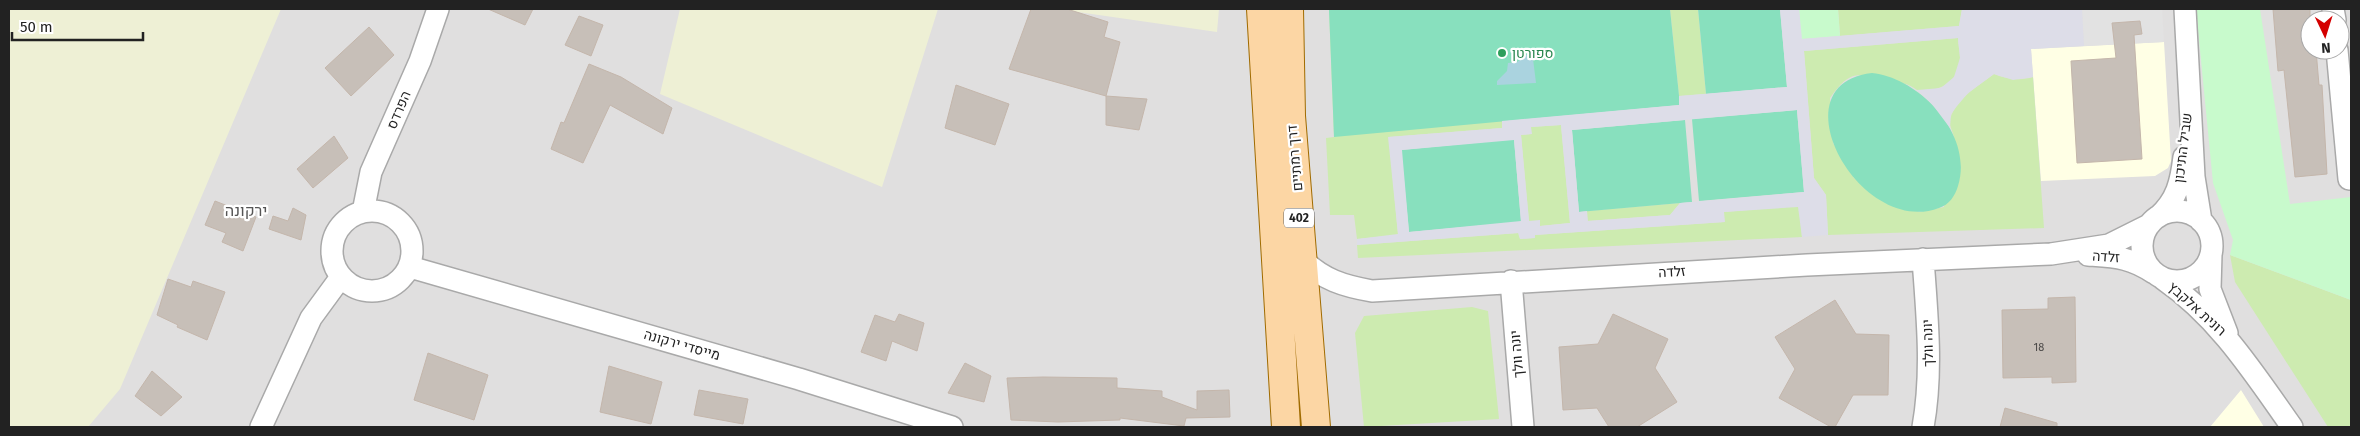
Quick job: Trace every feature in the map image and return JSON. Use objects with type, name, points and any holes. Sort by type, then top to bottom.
[{"type":"main road","name":"דרך רמתיים","points":[[1261,9],[1286,427]]},
{"type":"main road","name":"דרך רמתיים","points":[[1289,9],[1291,116],[1316,427]]},
{"type":"street","name":"הפרדס","points":[[363,212],[371,172],[420,61],[438,9]]},
{"type":"street","name":"שביל התיכון","points":[[2185,9],[2188,102],[2200,221]]},
{"type":"street","points":[[2338,60],[2350,179]]},
{"type":"street","name":"שביל התיכון","points":[[2153,221],[2168,208],[2182,177],[2188,102]]},
{"type":"street","points":[[2175,211],[2193,215],[2200,221],[2208,230],[2211,252],[2209,261],[2198,275],[2181,281],[2160,277],[2149,268],[2142,246],[2144,235],[2153,221],[2175,211]]},
{"type":"street","points":[[363,212],[382,212],[394,217],[405,227],[411,239],[413,253],[410,266],[398,282],[390,288],[365,291],[351,286],[341,277],[335,266],[332,244],[337,231],[350,217],[363,212]]},
{"type":"street","name":"זלדה","points":[[2051,254],[2109,245],[2153,221]]},
{"type":"street","name":"רונית אלקבץ","points":[[2211,252],[2210,289],[2230,340]]},
{"type":"street","name":"זלדה","points":[[1302,259],[1323,277],[1338,284],[1372,291],[1511,281],[2051,254],[2126,258],[2160,277]]},
{"type":"street","name":"יונה וולך","points":[[1923,259],[1929,344],[1923,427]]},
{"type":"street","name":"מייסדי ירקונה","points":[[410,266],[799,378],[952,427]]},
{"type":"street","points":[[260,427],[311,318],[341,277]]},
{"type":"street","name":"רונית אלקבץ","points":[[2160,277],[2185,294],[2230,340],[2292,427]]},
{"type":"street","name":"יונה וולך","points":[[1511,281],[1523,427]]},
{"type":"shaded area","points":[[9,9],[281,9],[120,389],[88,427],[9,427]]},
{"type":"shaded area","points":[[120,9],[2351,9],[2351,427],[9,427],[9,287]]},
{"type":"shaded area","points":[[680,9],[938,9],[882,187],[660,94]]},
{"type":"shaded area","points":[[1057,9],[1219,9],[1217,32]]},
{"type":"shaded area","points":[[1780,9],[1799,9],[1802,39],[1959,26],[1962,9],[2082,9],[2084,46],[2031,49],[2033,77],[2013,80],[1994,74],[1968,93],[1957,106],[1951,114],[1950,128],[1932,104],[1917,90],[1941,88],[1954,77],[1960,58],[1958,38],[1804,51],[1814,178],[1826,195],[1828,235],[1802,237],[1798,207],[1724,212],[1725,222],[1535,235],[1535,238],[1520,239],[1518,233],[1357,245],[1357,239],[1398,234],[1388,137],[1502,128],[1502,121],[1679,105],[1679,96],[1787,87]],"holes":[[[1797,110],[1804,192],[1680,203],[1670,215],[1588,221],[1587,211],[1579,212],[1572,130]],[[1561,125],[1570,223],[1540,226],[1540,220],[1529,221],[1521,135],[1532,134],[1531,127]],[[1514,140],[1521,221],[1409,232],[1402,150]]]},
{"type":"shaded area","points":[[2082,9],[2162,9],[2164,42],[2084,46]]},
{"type":"shaded area","points":[[2164,42],[2171,161],[2168,168],[2155,176],[2041,181],[2031,49]]},
{"type":"shaded area","points":[[2241,390],[2264,427],[2210,427]]},
{"type":"green space","points":[[1329,9],[1544,90],[1502,122],[1502,128],[1389,137],[1398,235],[1357,239],[1354,215],[1330,215],[1326,138],[1334,137]]},
{"type":"green space","name":"ספורטן","points":[[1329,9],[1670,9],[1680,105],[1334,137]]},
{"type":"green space","points":[[1670,9],[1698,9],[1706,94],[1679,96]]},
{"type":"green space","points":[[1698,9],[1780,9],[1787,87],[1706,94]]},
{"type":"green space","points":[[1799,9],[1838,9],[1840,36],[1801,39]]},
{"type":"green space","points":[[1838,9],[1962,9],[1959,26],[1840,36]]},
{"type":"green space","points":[[2196,9],[2260,9],[2290,204],[2351,197],[2351,300],[2230,255],[2233,240],[2213,183]]},
{"type":"green space","points":[[1958,38],[1959,67],[1952,80],[1940,87],[1917,90],[1903,83],[1861,75],[1854,76],[1843,82],[1830,98],[1833,143],[1854,178],[1919,212],[1944,207],[1954,137],[1949,122],[1956,106],[1967,94],[1994,74],[2014,79],[2033,77],[2044,228],[1828,235],[1826,195],[1814,178],[1804,51]]},
{"type":"green space","points":[[1872,73],[1890,77],[1908,86],[1925,98],[1939,112],[1950,129],[1958,148],[1961,167],[1955,193],[1951,200],[1943,207],[1909,211],[1881,201],[1857,181],[1839,156],[1829,128],[1830,103],[1844,83]]},
{"type":"green space","points":[[1797,110],[1804,192],[1699,201],[1692,119]]},
{"type":"green space","points":[[1685,120],[1692,202],[1579,212],[1572,130]]},
{"type":"green space","points":[[1561,125],[1570,223],[1540,226],[1529,221],[1521,135],[1531,134],[1531,127]]},
{"type":"green space","points":[[1514,139],[1521,222],[1409,232],[1401,150]]},
{"type":"green space","points":[[1680,203],[1670,215],[1587,221],[1587,211]]},
{"type":"green space","points":[[1799,206],[1802,237],[1358,258],[1357,245],[1519,233],[1520,239],[1534,238],[1534,235],[1724,222],[1724,212]]},
{"type":"green space","points":[[2230,255],[2351,300],[2351,427],[2328,427],[2235,282]]},
{"type":"green space","points":[[1472,307],[1488,311],[1499,419],[1364,427],[1355,333],[1364,316]]},
{"type":"water","points":[[1532,51],[1536,83],[1497,85],[1497,81],[1507,71],[1508,63],[1517,62]]},
{"type":"building","points":[[488,9],[533,9],[525,25]]},
{"type":"building","points":[[1031,9],[1067,9],[1108,22],[1104,37],[1120,42],[1106,96],[1009,69]]},
{"type":"building","points":[[2273,9],[2310,9],[2300,10],[2300,60],[2317,60],[2319,85],[2322,85],[2327,174],[2295,177],[2284,70],[2278,71]]},
{"type":"building","points":[[579,16],[603,25],[591,56],[565,45]]},
{"type":"building","points":[[2140,21],[2142,34],[2134,35],[2142,159],[2077,163],[2071,61],[2116,58],[2112,23]]},
{"type":"building","points":[[369,27],[394,55],[351,96],[325,68]]},
{"type":"building","points":[[589,64],[621,77],[672,108],[663,134],[610,105],[583,163],[551,149],[561,122],[564,123]]},
{"type":"building","points":[[956,85],[1009,104],[995,145],[945,128]]},
{"type":"building","points":[[1106,96],[1147,99],[1139,130],[1106,125]]},
{"type":"building","points":[[334,136],[348,158],[313,188],[297,169]]},
{"type":"building","points":[[215,201],[256,217],[243,251],[222,242],[226,233],[205,225]]},
{"type":"building","points":[[293,208],[306,215],[301,240],[269,229],[273,216],[288,221]]},
{"type":"building","points":[[168,279],[191,287],[193,281],[225,292],[207,340],[177,327],[178,325],[157,315]]},
{"type":"building","points":[[2075,297],[2076,382],[2052,383],[2052,377],[2003,378],[2002,310],[2048,309],[2048,298]]},
{"type":"building","points":[[1835,300],[1856,334],[1889,335],[1888,395],[1853,395],[1835,427],[1831,427],[1779,398],[1795,369],[1775,337]]},
{"type":"building","points":[[899,314],[924,323],[917,351],[892,341],[886,361],[861,352],[875,315],[895,322]]},
{"type":"building","points":[[1613,314],[1668,339],[1655,368],[1677,402],[1637,427],[1609,427],[1597,408],[1563,410],[1559,347],[1598,344]]},
{"type":"building","points":[[428,353],[488,375],[474,420],[414,400]]},
{"type":"building","points":[[965,363],[991,376],[984,402],[948,393]]},
{"type":"building","points":[[609,366],[662,382],[651,424],[600,412]]},
{"type":"building","points":[[152,371],[182,397],[161,416],[135,396]]},
{"type":"building","points":[[1007,378],[1117,378],[1117,388],[1162,391],[1162,397],[1197,410],[1197,391],[1229,390],[1230,417],[1186,418],[1184,426],[1120,418],[1120,420],[1058,422],[1011,420]]},
{"type":"building","points":[[699,390],[748,399],[743,424],[694,415]]},
{"type":"building","points":[[2005,408],[2057,423],[2057,427],[2000,427]]},
{"type":"place","name":"ספורטן","points":[[1502,53]]},
{"type":"district","name":"ירקונה","points":[[246,210]]}]
